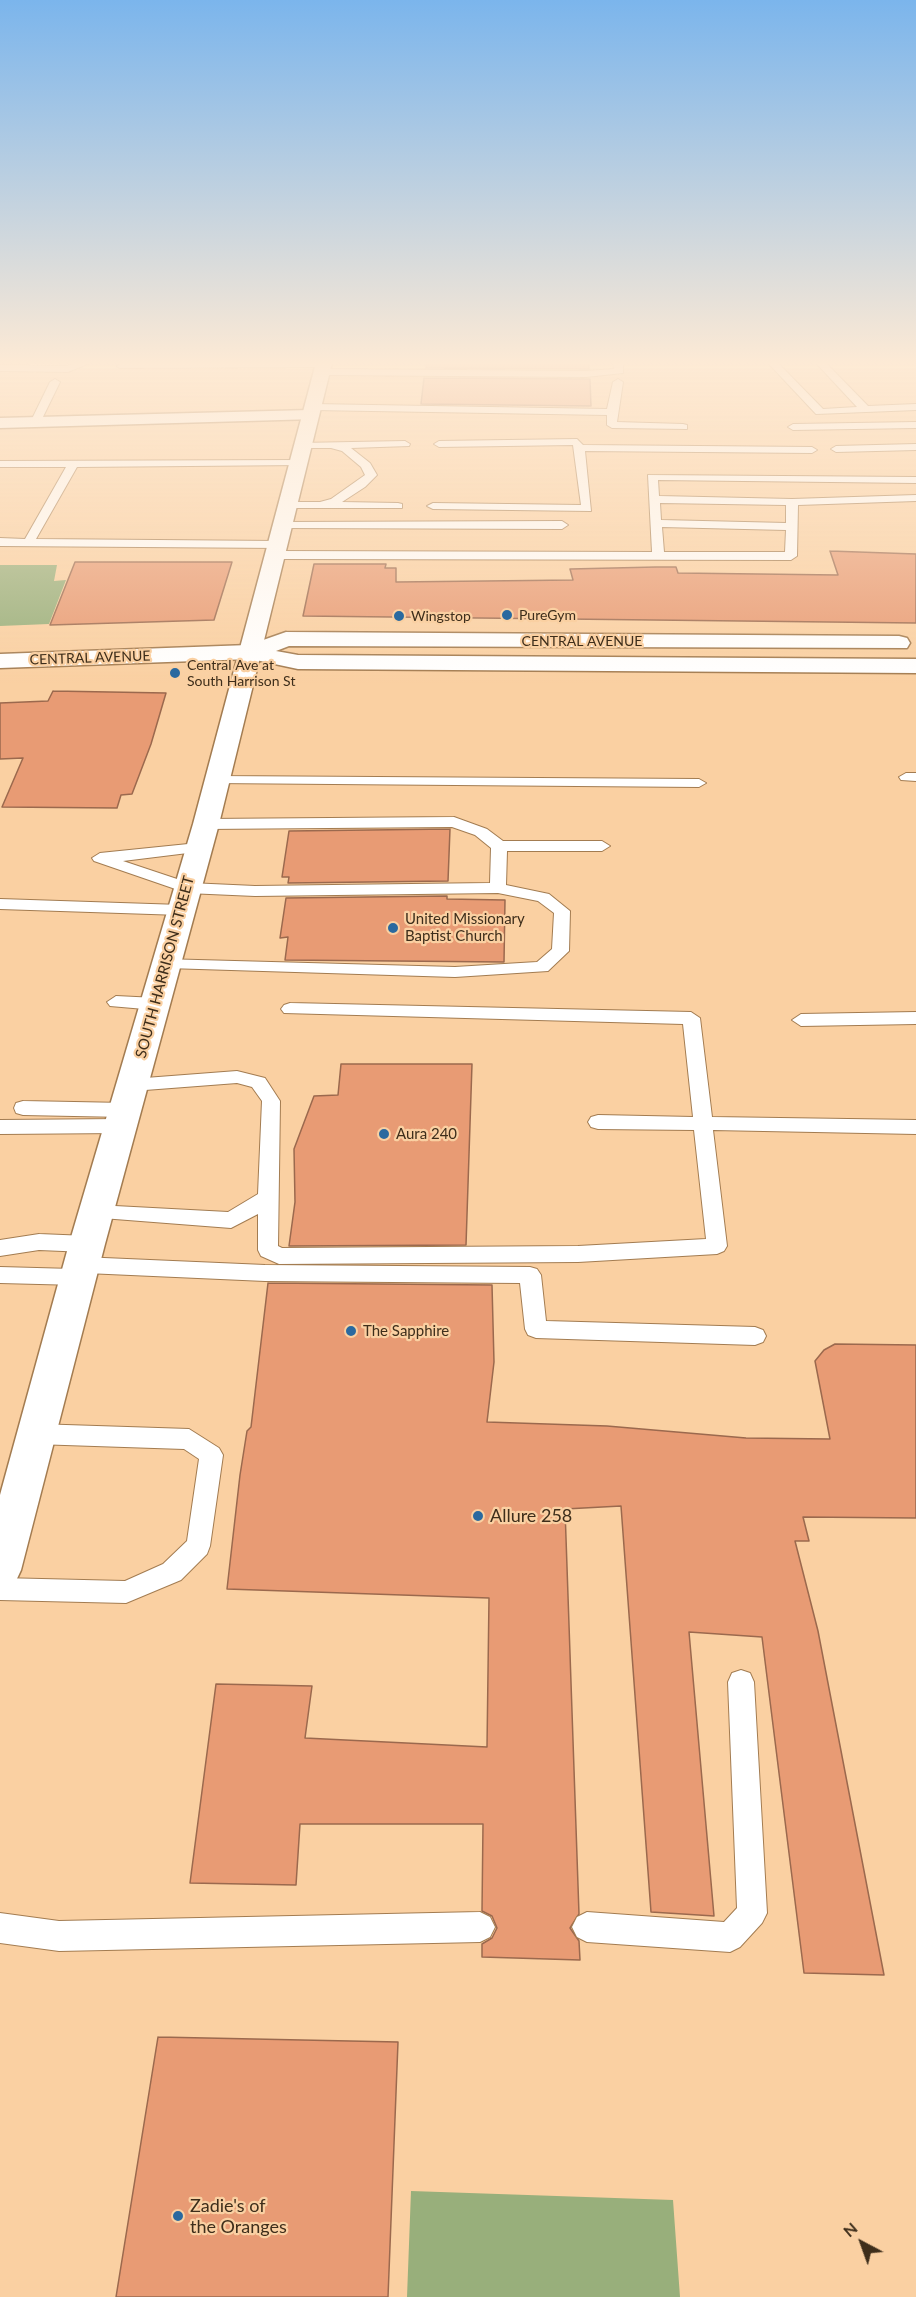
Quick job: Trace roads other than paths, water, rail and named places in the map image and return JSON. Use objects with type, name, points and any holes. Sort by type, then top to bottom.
[{"type":"main road","name":"SOUTH HARRISON STREET","points":[[0,1570],[86,1249],[206,824],[297,470]]},
{"type":"main road","name":"CENTRAL AVENUE","points":[[251,652],[293,639],[916,643]]},
{"type":"main road","name":"CENTRAL AVENUE","points":[[0,661],[251,652],[298,662],[916,666]]},
{"type":"lane","points":[[28,543],[70,470]]},
{"type":"lane","points":[[320,505],[335,501],[361,485],[371,475],[369,470]]},
{"type":"lane","points":[[433,506],[587,508],[582,470]]},
{"type":"lane","points":[[658,556],[652,477],[916,480]]},
{"type":"lane","points":[[654,499],[792,502],[916,498]]},
{"type":"lane","points":[[0,542],[277,550],[791,556],[792,502]]},
{"type":"lane","points":[[288,505],[398,506]]},
{"type":"lane","points":[[656,523],[792,527]]},
{"type":"lane","points":[[283,526],[562,525]]},
{"type":"lane","points":[[216,780],[699,783]]},
{"type":"lane","points":[[206,824],[454,822],[481,832],[499,846],[602,846]]},
{"type":"lane","points":[[498,888],[499,846]]},
{"type":"lane","points":[[184,899],[99,858],[198,848]]},
{"type":"lane","points":[[0,904],[184,899],[255,891],[498,888],[543,897],[562,911],[560,951],[542,967],[455,972],[167,963]]},
{"type":"lane","points":[[116,1002],[156,1004]]},
{"type":"lane","points":[[0,1127],[126,1107],[237,1077],[258,1082],[271,1101],[268,1250],[279,1256],[578,1254],[717,1246],[691,1018],[290,1009]]},
{"type":"lane","points":[[801,1020],[916,1018]]},
{"type":"lane","points":[[23,1108],[126,1107]]},
{"type":"lane","points":[[598,1122],[916,1127]]},
{"type":"lane","points":[[0,1275],[86,1249],[231,1220],[268,1198]]},
{"type":"lane","points":[[0,1248],[39,1242],[265,1273],[530,1275],[536,1329],[755,1336]]},
{"type":"lane","points":[[0,1589],[126,1592],[172,1572],[198,1546],[211,1455],[189,1439],[35,1434]]},
{"type":"lane","points":[[587,1927],[730,1937],[752,1912],[741,1682]]},
{"type":"lane","points":[[0,1928],[58,1936],[480,1927]]},
{"type":"place","name":"PureGym","points":[[507,615]]},
{"type":"place","name":"Wingstop","points":[[399,616]]},
{"type":"place","name":"Central Ave at South Harrison St","points":[[175,673]]},
{"type":"place","name":"United Missionary Baptist Church","points":[[393,928]]},
{"type":"place","name":"Aura 240","points":[[384,1134]]},
{"type":"place","name":"The Sapphire","points":[[351,1331]]},
{"type":"place","name":"Allure 258","points":[[478,1516]]},
{"type":"place","name":"Zadie's of the Oranges","points":[[178,2216]]}]
